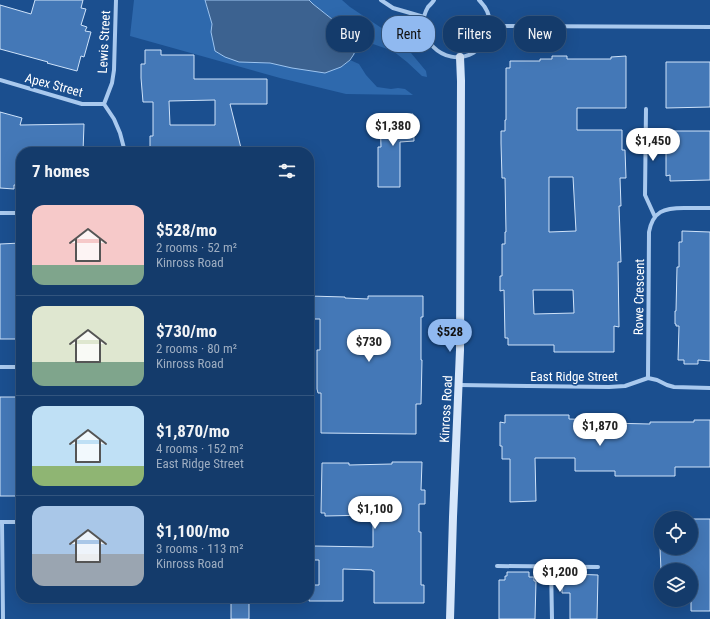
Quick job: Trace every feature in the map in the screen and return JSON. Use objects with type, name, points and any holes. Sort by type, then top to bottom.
[{"type":"street","name":"Lewis Street","points":[[104,104],[112,83],[114,70],[116,0]]},
{"type":"street","points":[[381,0],[393,8],[421,16]]},
{"type":"street","points":[[424,16],[434,0]]},
{"type":"street","points":[[480,0],[485,6],[489,16]]},
{"type":"street","points":[[506,26],[710,27]]},
{"type":"street","points":[[435,49],[440,53],[460,57],[474,52]]},
{"type":"street","name":"Kinross Road","points":[[450,619],[452,524],[460,350],[460,57]]},
{"type":"street","name":"Apex Street","points":[[0,80],[82,104],[104,104]]},
{"type":"street","points":[[104,104],[114,119],[124,147]]},
{"type":"street","points":[[646,109],[645,195],[655,217],[666,209],[710,208]]},
{"type":"street","points":[[0,213],[16,213]]},
{"type":"street","name":"Rowe Crescent","points":[[648,378],[649,232],[655,217]]},
{"type":"street","points":[[0,367],[16,367]]},
{"type":"street","points":[[648,378],[674,387],[710,388]]},
{"type":"street","name":"East Ridge Street","points":[[459,385],[609,387],[625,386],[648,378]]},
{"type":"street","points":[[3,619],[1,522],[16,522]]},
{"type":"street","points":[[497,566],[598,567]]},
{"type":"street","points":[[552,566],[552,619]]},
{"type":"shaded area","points":[[134,0],[205,0],[212,24],[211,32],[239,62],[270,63],[292,68],[341,67],[350,60],[359,64],[366,75],[377,87],[405,89],[413,95],[346,94],[280,78],[130,36]]},
{"type":"shaded area","points":[[205,0],[309,0],[328,16],[326,16],[326,52],[354,52],[354,54],[350,60],[341,67],[325,73],[270,63],[239,62],[225,57],[215,51],[211,32],[212,24]]},
{"type":"shaded area","points":[[309,0],[342,0],[364,16],[328,16]]},
{"type":"shaded area","points":[[374,23],[382,28],[382,47],[374,44]]},
{"type":"shaded area","points":[[394,52],[410,52],[426,71],[427,77],[422,76]]},
{"type":"building","points":[[35,0],[83,0],[81,8],[86,9],[81,25],[87,27],[85,31],[91,32],[84,57],[81,56],[77,71],[0,49],[0,5],[31,14]]},
{"type":"building","points":[[145,50],[161,50],[161,55],[194,55],[194,79],[267,79],[267,104],[230,104],[241,147],[150,147],[150,136],[153,136],[153,102],[143,102],[141,64],[145,64]],"holes":[[[215,100],[215,125],[170,125],[169,101]]]},
{"type":"building","points":[[552,56],[567,56],[567,59],[611,59],[611,57],[626,56],[626,108],[577,108],[577,130],[622,130],[622,150],[625,150],[626,178],[620,178],[621,206],[619,206],[621,262],[618,262],[619,327],[614,326],[614,352],[554,352],[554,345],[508,345],[508,338],[505,338],[504,290],[500,291],[500,276],[502,276],[502,244],[505,244],[506,232],[505,178],[502,178],[501,131],[505,131],[506,120],[506,68],[510,68],[510,61],[540,61],[540,59],[552,59]],"holes":[[[549,177],[573,177],[576,231],[549,232]],[[533,290],[573,290],[574,313],[534,314]]]},
{"type":"building","points":[[666,62],[710,62],[710,107],[666,108]]},
{"type":"building","points":[[0,112],[22,118],[20,125],[84,124],[83,147],[16,147],[16,185],[14,185],[14,189],[0,188]]},
{"type":"building","points":[[413,114],[414,141],[400,142],[400,187],[378,187],[378,147],[381,147],[380,115]]},
{"type":"building","points":[[666,131],[710,131],[710,180],[670,181],[670,175],[666,176]]},
{"type":"building","points":[[682,231],[710,232],[710,361],[698,360],[698,364],[684,364],[684,360],[678,360],[679,326],[676,326],[675,324],[675,311],[677,267],[679,267],[679,242],[682,242]]},
{"type":"building","points":[[16,243],[16,339],[0,339],[0,244]]},
{"type":"building","points":[[314,296],[368,299],[368,296],[423,296],[423,317],[421,317],[421,404],[416,404],[416,434],[321,433],[321,393],[318,393],[317,389],[317,350],[320,350],[320,319],[314,319]]},
{"type":"building","points":[[0,397],[16,397],[16,496],[0,496]]},
{"type":"building","points":[[505,415],[569,415],[569,419],[601,420],[606,421],[606,423],[650,424],[650,422],[694,422],[694,420],[710,420],[710,467],[675,467],[675,476],[615,476],[615,471],[575,471],[575,458],[535,458],[536,501],[510,502],[510,459],[502,459],[502,446],[500,446],[500,422],[505,423]]},
{"type":"building","points":[[392,462],[422,462],[421,490],[425,490],[425,504],[419,504],[419,532],[421,532],[421,585],[424,585],[424,603],[374,603],[374,571],[343,569],[343,601],[314,601],[314,585],[319,585],[319,560],[314,560],[314,546],[373,547],[373,515],[325,516],[325,513],[321,513],[322,463],[349,463],[349,465],[392,464]]},
{"type":"building","points":[[698,519],[710,519],[710,611],[691,611],[691,607],[698,607],[698,563],[661,563],[660,555],[698,555]]},
{"type":"building","points":[[507,572],[529,572],[529,577],[534,577],[534,581],[536,581],[535,619],[499,619],[499,580],[505,580]]},
{"type":"building","points":[[572,574],[598,575],[597,619],[570,619],[570,593],[562,593],[562,577],[572,577]]},
{"type":"building","points":[[231,603],[249,603],[249,619],[231,619]]}]
